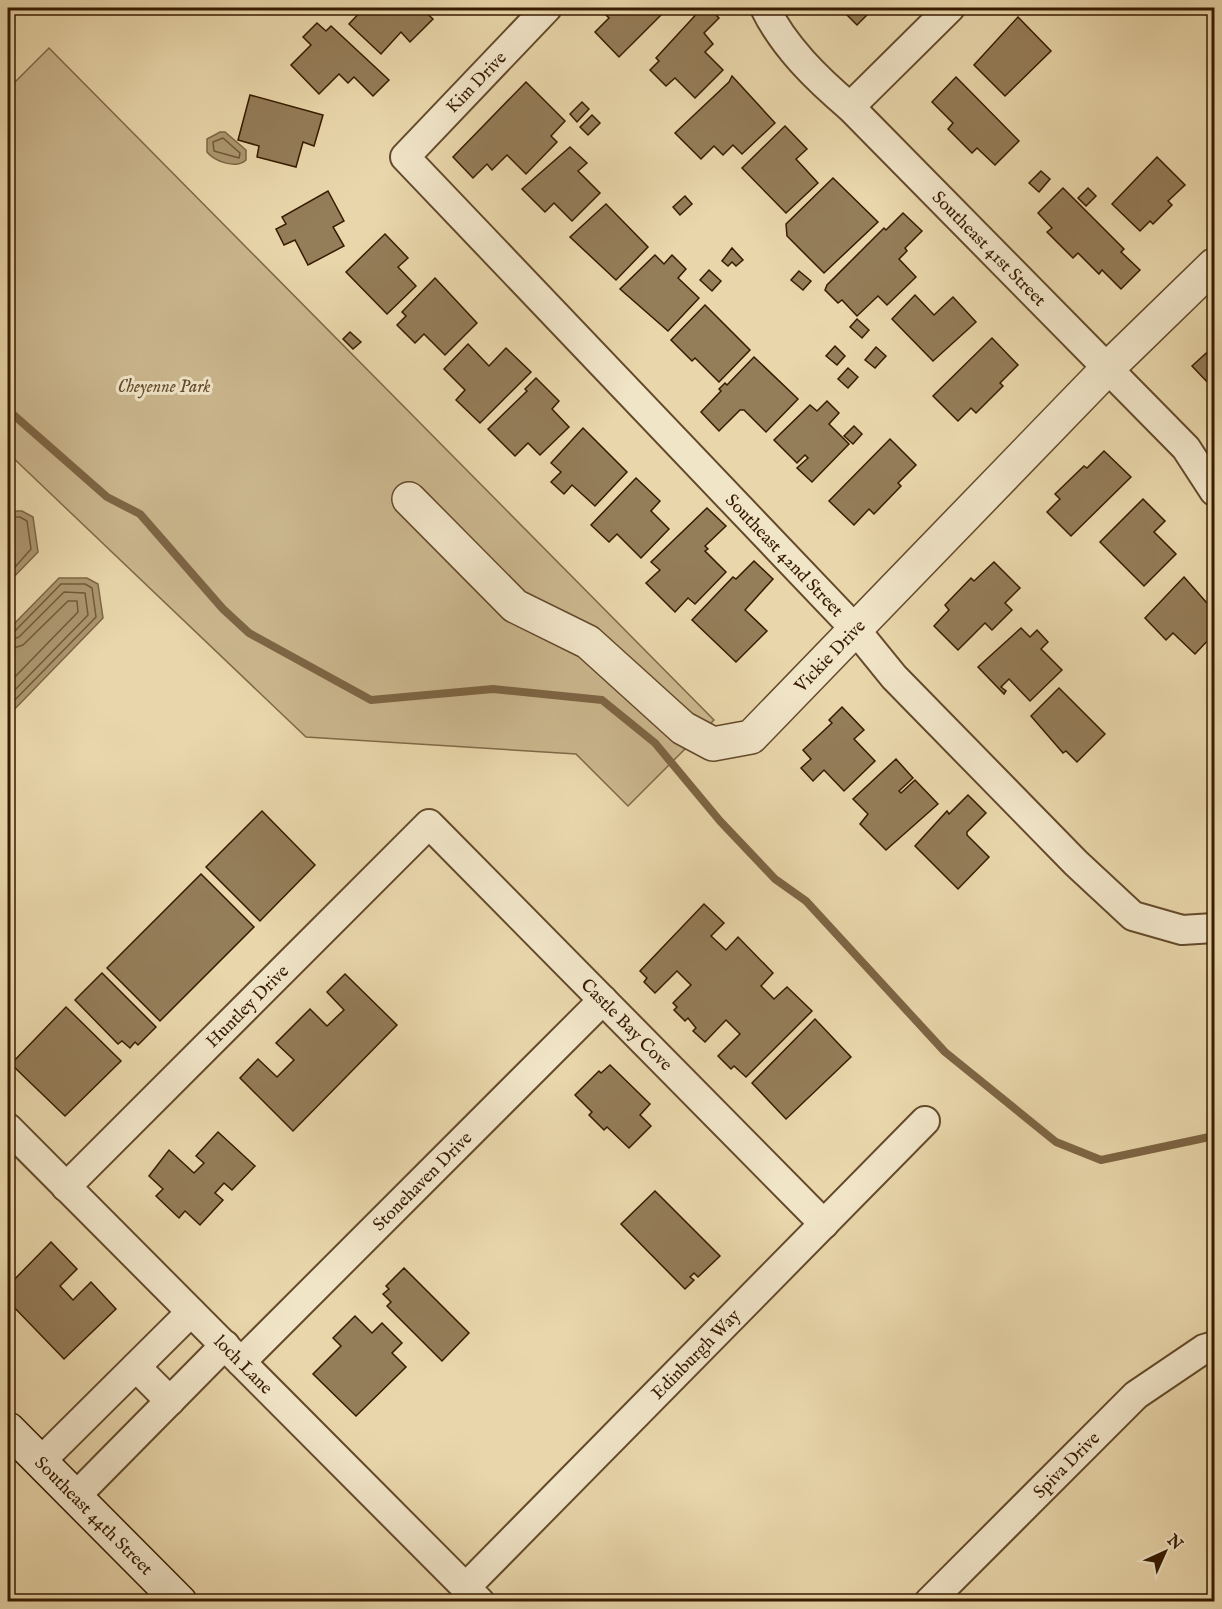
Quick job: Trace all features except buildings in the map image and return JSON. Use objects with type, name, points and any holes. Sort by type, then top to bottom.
[{"type":"street","name":"Kim Drive","points":[[405,157],[547,8]]},
{"type":"street","name":"Southeast 41st Street","points":[[765,8],[770,19],[816,78],[850,107],[1186,448],[1215,491]]},
{"type":"street","points":[[850,107],[950,8]]},
{"type":"street","name":"Southeast 42nd Street","points":[[405,157],[855,629],[894,677],[1076,863],[1133,916],[1182,930],[1215,928]]},
{"type":"street","name":"Vickie Drive","points":[[409,499],[515,606],[565,628],[588,642],[683,728],[713,744],[751,738],[1108,368],[1215,265]]},
{"type":"street","name":"Castle Bay Cove","points":[[429,824],[824,1224]]},
{"type":"street","name":"Huntley Drive","points":[[66,1187],[429,824]]},
{"type":"street","name":"Stonehaven Drive","points":[[75,1497],[170,1401],[233,1354],[603,1000]]},
{"type":"street","name":"Edinburgh Way","points":[[473,1594],[824,1224],[925,1121]]},
{"type":"street","name":"loch Lane","points":[[8,1128],[473,1594]]},
{"type":"street","points":[[40,1462],[191,1312]]},
{"type":"street","name":"Spiva Drive","points":[[929,1602],[1136,1395],[1204,1349],[1215,1346]]},
{"type":"street","points":[[136,1367],[170,1401]]},
{"type":"street","name":"Southeast 44th Street","points":[[8,1429],[180,1602]]},
{"type":"green space","name":"Cheyenne Park","points":[[49,48],[714,720],[628,806],[576,754],[306,737],[8,453],[8,89]]},
{"type":"water","points":[[220,132],[225,132],[246,150],[246,160],[237,164],[226,163],[215,159],[207,152],[207,139]]},
{"type":"water","points":[[8,511],[22,511],[33,517],[38,552],[8,583]]},
{"type":"water","points":[[59,578],[87,578],[98,584],[103,618],[8,716],[8,630]]},
{"type":"waterway","points":[[8,410],[107,497],[140,514],[223,609],[249,633],[371,700],[493,689],[602,700],[655,743],[720,821],[775,879],[806,901],[945,1052],[1056,1142],[1101,1160],[1214,1136]]}]
